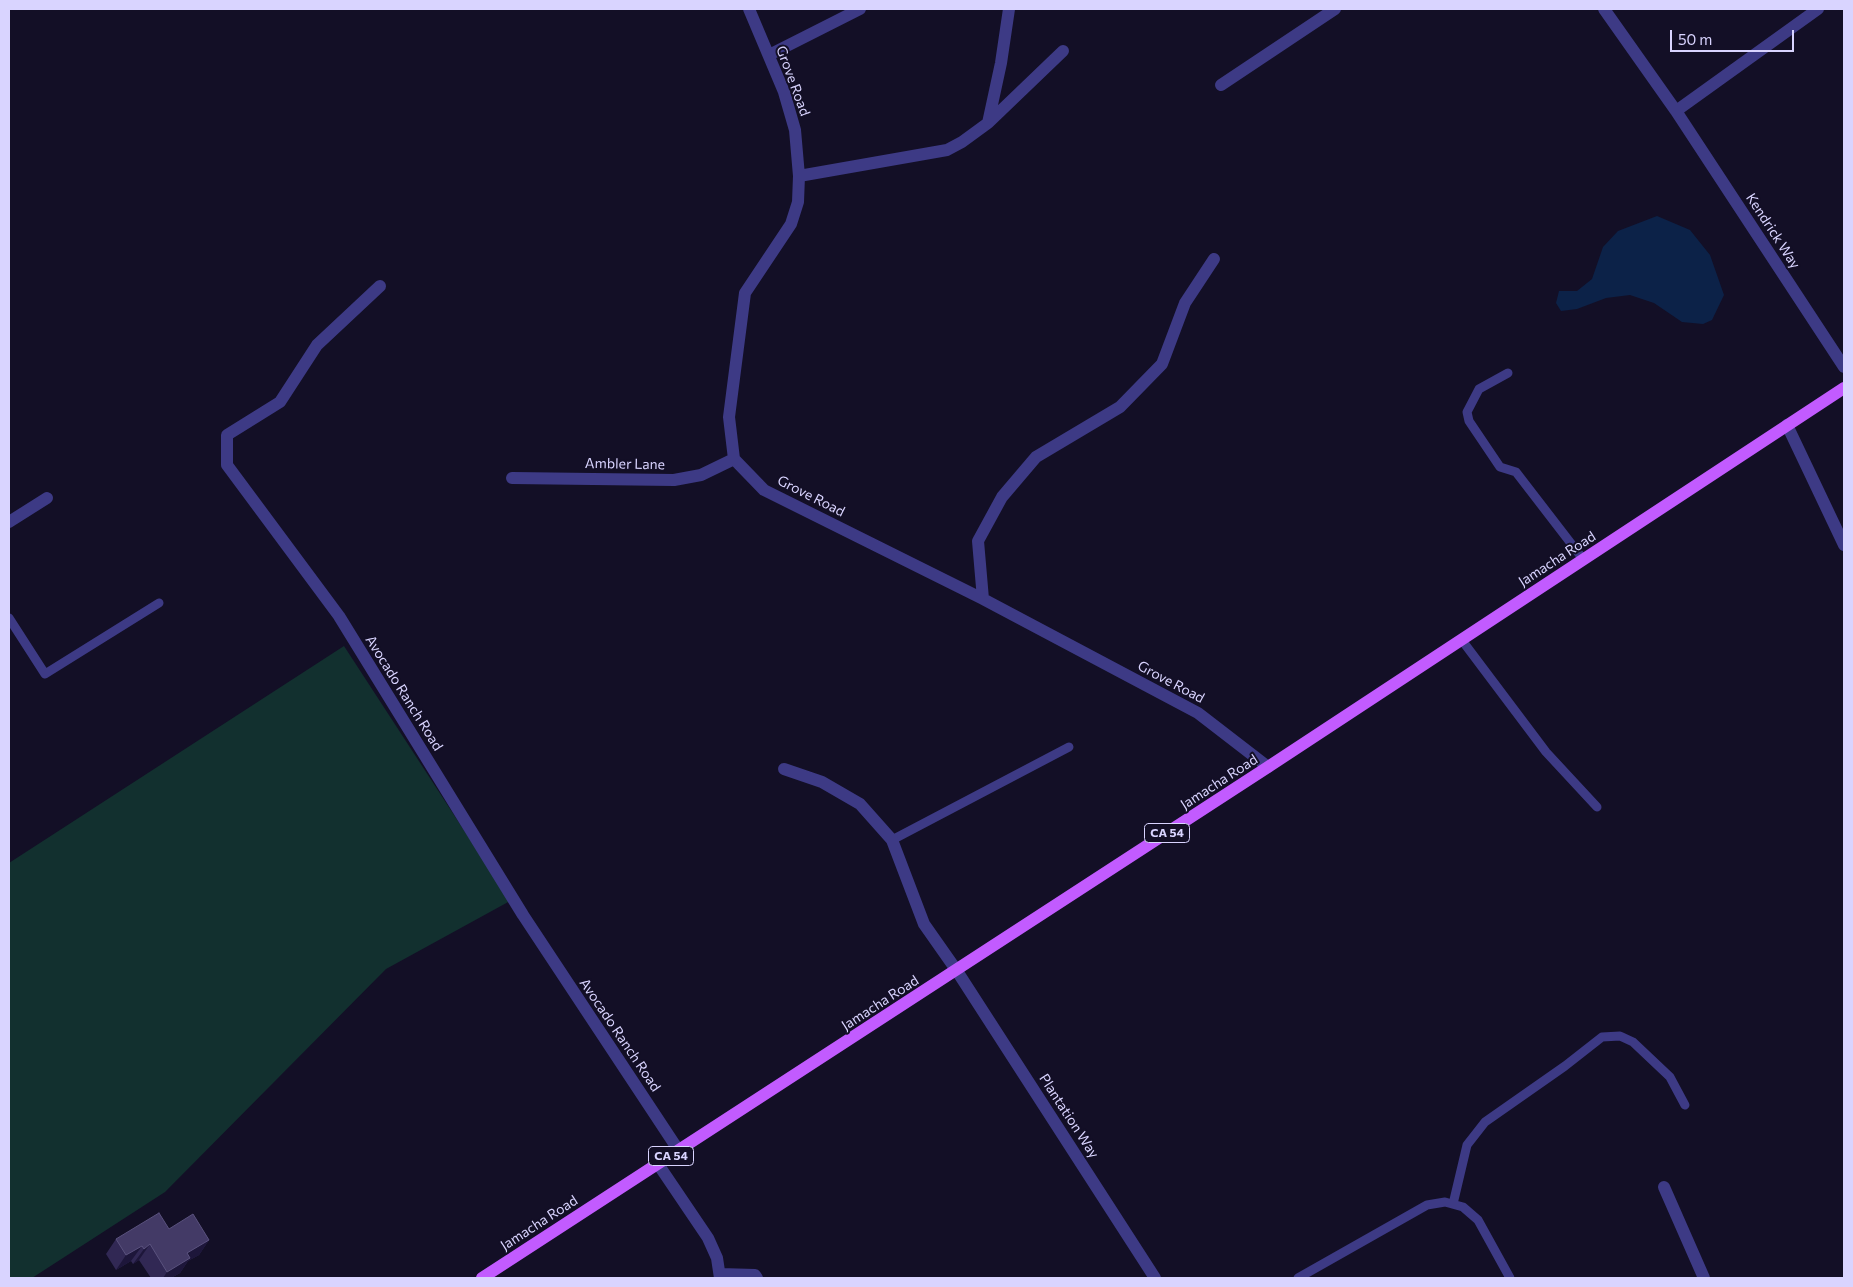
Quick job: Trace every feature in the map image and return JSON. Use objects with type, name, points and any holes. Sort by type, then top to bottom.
[{"type":"main road","name":"Jamacha Road","points":[[482,1278],[957,971],[1844,388]]},
{"type":"street","name":"Grove Road","points":[[749,9],[784,92],[795,130],[799,176],[798,202],[791,224],[745,293],[729,417],[734,459],[764,490],[983,599],[1198,713],[1268,767]]},
{"type":"street","points":[[769,55],[860,9]]},
{"type":"street","points":[[988,123],[1001,63],[1009,9]]},
{"type":"street","points":[[1221,85],[1336,9]]},
{"type":"street","name":"Kendrick Way","points":[[1604,9],[1676,111],[1844,367]]},
{"type":"street","points":[[1676,111],[1818,9]]},
{"type":"street","points":[[799,176],[948,150],[988,123],[1062,51]]},
{"type":"street","points":[[983,599],[978,540],[1002,497],[1036,457],[1120,407],[1162,364],[1185,303],[1214,259]]},
{"type":"street","name":"Avocado Ranch Road","points":[[380,286],[317,345],[280,402],[227,435],[226,465],[339,616],[523,915],[679,1151]]},
{"type":"street","points":[[1787,425],[1844,545]]},
{"type":"street","name":"Ambler Lane","points":[[512,478],[674,480],[701,475],[734,459]]},
{"type":"street","points":[[9,522],[47,498]]},
{"type":"street","points":[[784,769],[822,782],[860,804],[892,840]]},
{"type":"street","name":"Plantation Way","points":[[892,840],[924,924],[957,971],[1155,1278]]},
{"type":"street","points":[[658,1164],[708,1238],[717,1258],[720,1276],[755,1275],[757,1278]]},
{"type":"street","points":[[1664,1187],[1704,1278]]},
{"type":"lane","points":[[1508,373],[1478,390],[1467,412],[1469,421],[1500,467],[1516,472],[1583,559]]},
{"type":"lane","points":[[9,618],[46,674],[159,603]]},
{"type":"lane","points":[[1461,639],[1546,752],[1596,807]]},
{"type":"lane","points":[[892,840],[1069,747]]},
{"type":"lane","points":[[1453,1204],[1466,1146],[1485,1122],[1565,1066],[1602,1037],[1620,1036],[1633,1042],[1670,1077],[1686,1105]]},
{"type":"lane","points":[[1298,1278],[1427,1205],[1445,1202],[1463,1207],[1478,1220],[1510,1278]]},
{"type":"green space","points":[[344,646],[510,901],[386,969],[165,1192],[32,1278],[9,1278],[9,863]]},
{"type":"water","points":[[1657,216],[1690,230],[1710,255],[1724,295],[1712,320],[1703,324],[1682,322],[1654,303],[1630,295],[1606,298],[1577,309],[1561,311],[1556,303],[1559,291],[1577,291],[1592,279],[1603,247],[1618,231]]},
{"type":"building","points":[[159,1213],[169,1229],[193,1214],[209,1240],[187,1253],[190,1258],[167,1272],[150,1244],[144,1249],[142,1246],[126,1255],[116,1239]]}]
